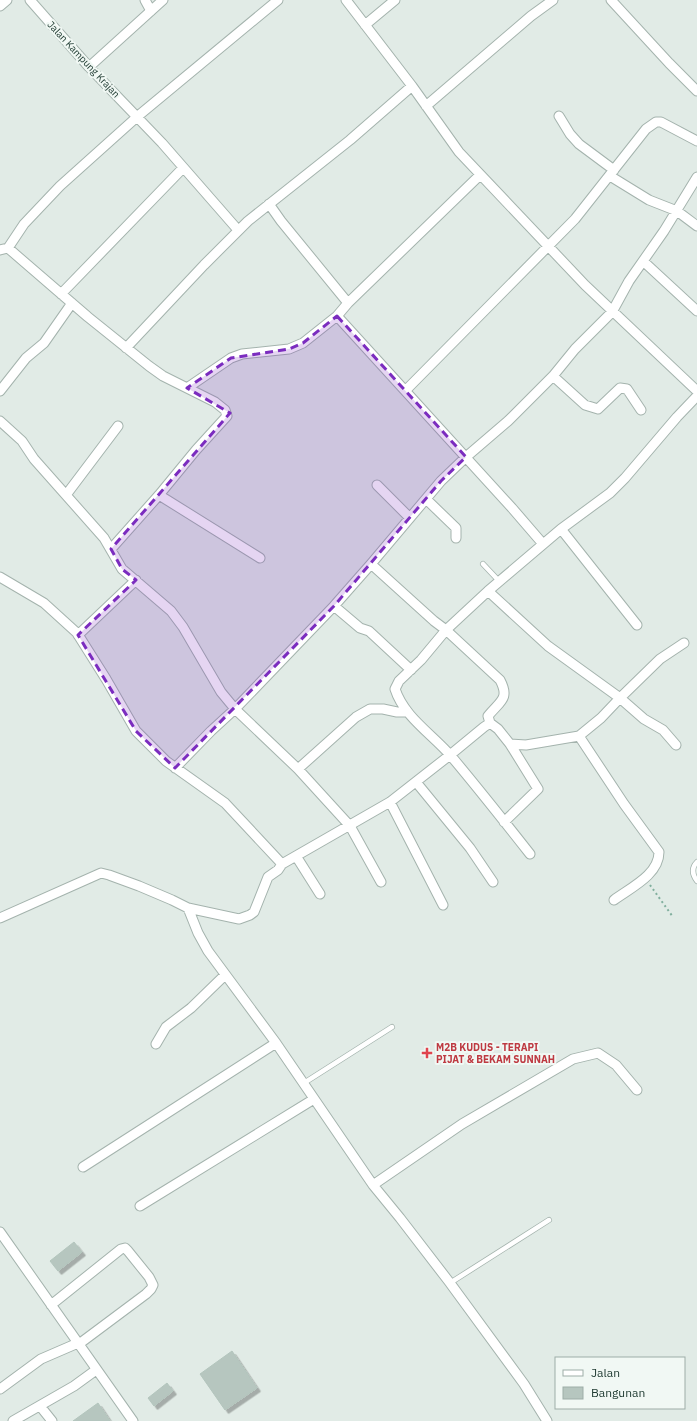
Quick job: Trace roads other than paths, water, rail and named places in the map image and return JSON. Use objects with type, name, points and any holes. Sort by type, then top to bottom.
[{"type":"street","points":[[0,6],[7,0]]},
{"type":"street","name":"Jalan Kampung Krajan","points":[[30,0],[89,67],[138,116],[238,230]]},
{"type":"street","points":[[145,0],[152,11]]},
{"type":"street","points":[[89,67],[163,0]]},
{"type":"street","points":[[111,549],[227,416],[225,410],[215,402],[163,376],[126,348],[4,249],[24,224],[60,186],[138,116],[278,0]]},
{"type":"street","points":[[346,0],[412,86],[459,152],[612,312],[697,391]]},
{"type":"street","points":[[365,25],[395,0]]},
{"type":"street","points":[[426,106],[531,16],[553,0]]},
{"type":"street","points":[[611,0],[664,58],[697,90]]},
{"type":"street","points":[[126,348],[238,230],[344,145],[412,86]]},
{"type":"street","points":[[559,116],[570,134],[579,144],[612,173],[649,200],[676,211],[697,226]]},
{"type":"street","points":[[406,390],[575,219],[646,129],[656,122],[665,123],[697,141]]},
{"type":"street","points":[[61,294],[183,168]]},
{"type":"street","points":[[187,388],[231,358],[242,354],[289,349],[302,342],[338,316],[348,303],[480,175]]},
{"type":"street","points":[[175,768],[334,606],[441,481],[466,457],[508,421],[553,376],[575,349],[612,312],[629,281],[697,177]]},
{"type":"street","points":[[269,204],[281,221],[348,303]]},
{"type":"street","points":[[643,261],[697,311]]},
{"type":"street","points":[[0,391],[26,358],[44,342],[72,303]]},
{"type":"street","points":[[338,316],[543,544]]},
{"type":"street","points":[[553,376],[585,405],[598,409],[620,388],[624,388],[627,389],[641,410]]},
{"type":"street","points":[[530,854],[450,755],[407,712],[398,698],[395,689],[399,681],[421,660],[446,630],[488,591],[561,529],[610,493],[625,478],[672,422],[697,396]]},
{"type":"street","points":[[0,421],[22,441],[34,459],[104,538],[122,569],[171,611],[183,626],[221,692],[235,708],[298,769],[350,826],[381,882]]},
{"type":"street","points":[[66,495],[118,426]]},
{"type":"street","points":[[377,486],[410,518]]},
{"type":"street","points":[[159,495],[260,558]]},
{"type":"street","points":[[426,499],[456,528],[456,538]]},
{"type":"street","points":[[561,529],[637,625]]},
{"type":"street","points":[[371,564],[500,680],[504,689],[504,698],[488,716],[490,723],[498,729],[510,744],[538,789],[504,822]]},
{"type":"street","points":[[0,577],[44,603],[78,635],[106,679],[136,731],[175,768],[226,803],[282,864]]},
{"type":"street","points":[[78,635],[136,580]]},
{"type":"street","points":[[488,591],[548,646],[620,698],[644,718],[664,730],[676,745]]},
{"type":"street","points":[[334,606],[360,628],[369,631],[411,670]]},
{"type":"street","points":[[510,744],[526,744],[579,736],[602,718],[657,655],[684,643]]},
{"type":"street","points":[[298,769],[356,717],[364,712],[370,709],[407,712]]},
{"type":"street","points":[[0,918],[100,873],[109,874],[188,908],[239,919],[250,915],[254,912],[268,877],[278,870],[282,864],[390,802],[484,726],[490,723]]},
{"type":"street","points":[[579,736],[624,804],[659,852],[659,859],[650,874],[614,900]]},
{"type":"street","points":[[416,782],[470,848],[493,882]]},
{"type":"street","points":[[390,802],[443,905]]},
{"type":"street","points":[[296,856],[320,894]]},
{"type":"street","points":[[188,908],[202,943],[304,1082],[373,1185],[450,1282],[524,1384],[547,1421]]},
{"type":"street","points":[[156,1044],[166,1027],[191,1008],[225,974]]},
{"type":"street","points":[[83,1167],[276,1043]]},
{"type":"street","points":[[373,1185],[462,1124],[574,1059],[598,1053],[616,1065],[637,1090]]},
{"type":"street","points":[[140,1206],[314,1099]]},
{"type":"street","points":[[0,1232],[133,1421]]},
{"type":"street","points":[[0,1389],[42,1359],[78,1344],[146,1294],[153,1285],[125,1248],[121,1249],[51,1305]]},
{"type":"street","points":[[13,1421],[74,1386],[96,1370]]},
{"type":"street","points":[[40,1406],[52,1421]]},
{"type":"lane","points":[[483,564],[499,581]]},
{"type":"lane","points":[[697,862],[693,866],[692,871],[693,877],[697,881]]},
{"type":"lane","points":[[304,1082],[392,1027]]},
{"type":"lane","points":[[450,1282],[549,1220]]},
{"type":"place","name":"M2B KUDUS - TERAPI PIJAT & BEKAM SUNNAH","points":[[427,1053]]}]
